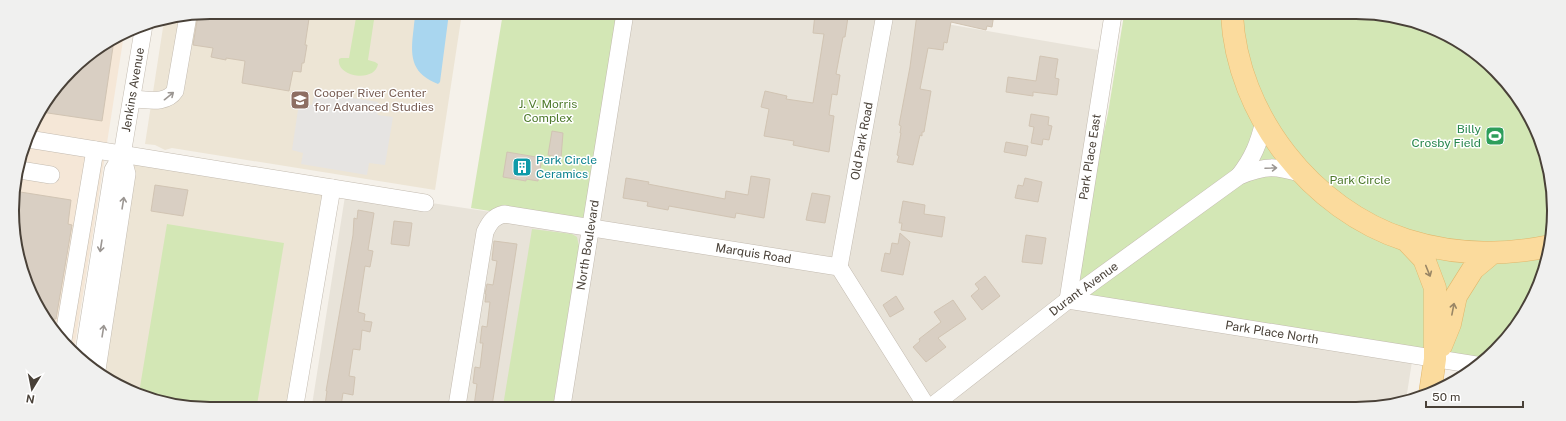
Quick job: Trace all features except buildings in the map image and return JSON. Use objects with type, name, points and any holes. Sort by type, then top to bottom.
[{"type":"main road","points":[[1232,19],[1235,40],[1242,68],[1251,95],[1264,121],[1286,154],[1303,174],[1326,195],[1351,213],[1377,228],[1406,240],[1448,250],[1491,254],[1525,252],[1543,248]]},
{"type":"main road","points":[[1406,240],[1424,259],[1435,288],[1435,358],[1431,386]]},
{"type":"main road","points":[[1435,358],[1450,324],[1456,296],[1473,269],[1491,254]]},
{"type":"street","name":"North Boulevard","points":[[563,402],[624,19]]},
{"type":"street","name":"Old Park Road","points":[[839,268],[884,19]]},
{"type":"street","name":"Park Place East","points":[[1068,300],[1112,19]]},
{"type":"street","points":[[132,99],[163,100],[172,94],[174,91],[187,21]]},
{"type":"street","name":"Jenkins Avenue","points":[[122,155],[143,32]]},
{"type":"street","name":"Durant Avenue","points":[[1239,176],[1250,161],[1264,121]]},
{"type":"street","points":[[33,140],[425,203]]},
{"type":"street","points":[[64,333],[94,150]]},
{"type":"street","points":[[84,354],[113,170],[122,155]]},
{"type":"street","points":[[98,365],[127,174],[122,155]]},
{"type":"street","name":"Durant Avenue","points":[[936,402],[1068,300],[1239,176],[1259,168],[1281,168],[1303,174]]},
{"type":"street","points":[[24,171],[51,175]]},
{"type":"street","points":[[296,402],[332,188]]},
{"type":"street","name":"Marquis Road","points":[[458,402],[485,232],[489,223],[495,216],[504,214],[839,268]]},
{"type":"street","points":[[839,268],[924,402]]},
{"type":"street","name":"Park Place North","points":[[1068,300],[1470,364]]},
{"type":"shaded area","name":"Cooper River Center for Advanced Studies","points":[[198,19],[461,19],[435,190],[172,148],[165,150],[155,145],[145,144],[163,25]]},
{"type":"shaded area","points":[[621,19],[917,19],[1098,50],[1068,300],[1413,355],[1407,395],[1368,402],[312,402],[346,190],[504,214]]},
{"type":"shaded area","points":[[123,41],[75,346],[51,317],[29,272],[19,223],[19,198],[29,149],[51,104],[75,75],[84,67],[104,51]]},
{"type":"shaded area","points":[[315,92],[378,102],[378,115],[393,117],[385,165],[369,163],[367,175],[301,164],[303,153],[292,150],[299,103],[312,105]]},
{"type":"shaded area","points":[[122,155],[332,188],[296,402],[198,402],[173,398],[149,392],[137,387],[104,370],[98,365]]},
{"type":"green space","points":[[356,19],[374,19],[368,60],[378,64],[375,70],[364,76],[349,74],[343,70],[339,59],[349,58]]},
{"type":"green space","name":"J. V. Morris Complex","points":[[502,19],[624,19],[590,227],[471,208]]},
{"type":"green space","name":"Park Circle","points":[[1123,19],[1368,19],[1417,29],[1462,51],[1482,67],[1491,75],[1515,104],[1527,126],[1537,149],[1547,198],[1547,223],[1537,272],[1515,317],[1491,346],[1470,364],[1068,300],[1108,113]]},
{"type":"green space","points":[[167,224],[284,243],[258,402],[198,402],[173,398],[140,388]]},
{"type":"green space","points":[[532,229],[572,234],[577,237],[579,246],[554,402],[504,402]]},
{"type":"water","points":[[414,19],[448,19],[440,82],[438,84],[423,75],[415,65],[412,51]]},
{"type":"place","name":"Cooper River Center for Advanced Studies","points":[[300,100]]},
{"type":"place","name":"Billy Crosby Field","points":[[1495,136]]},
{"type":"place","name":"Park Circle Ceramics","points":[[522,167]]}]
